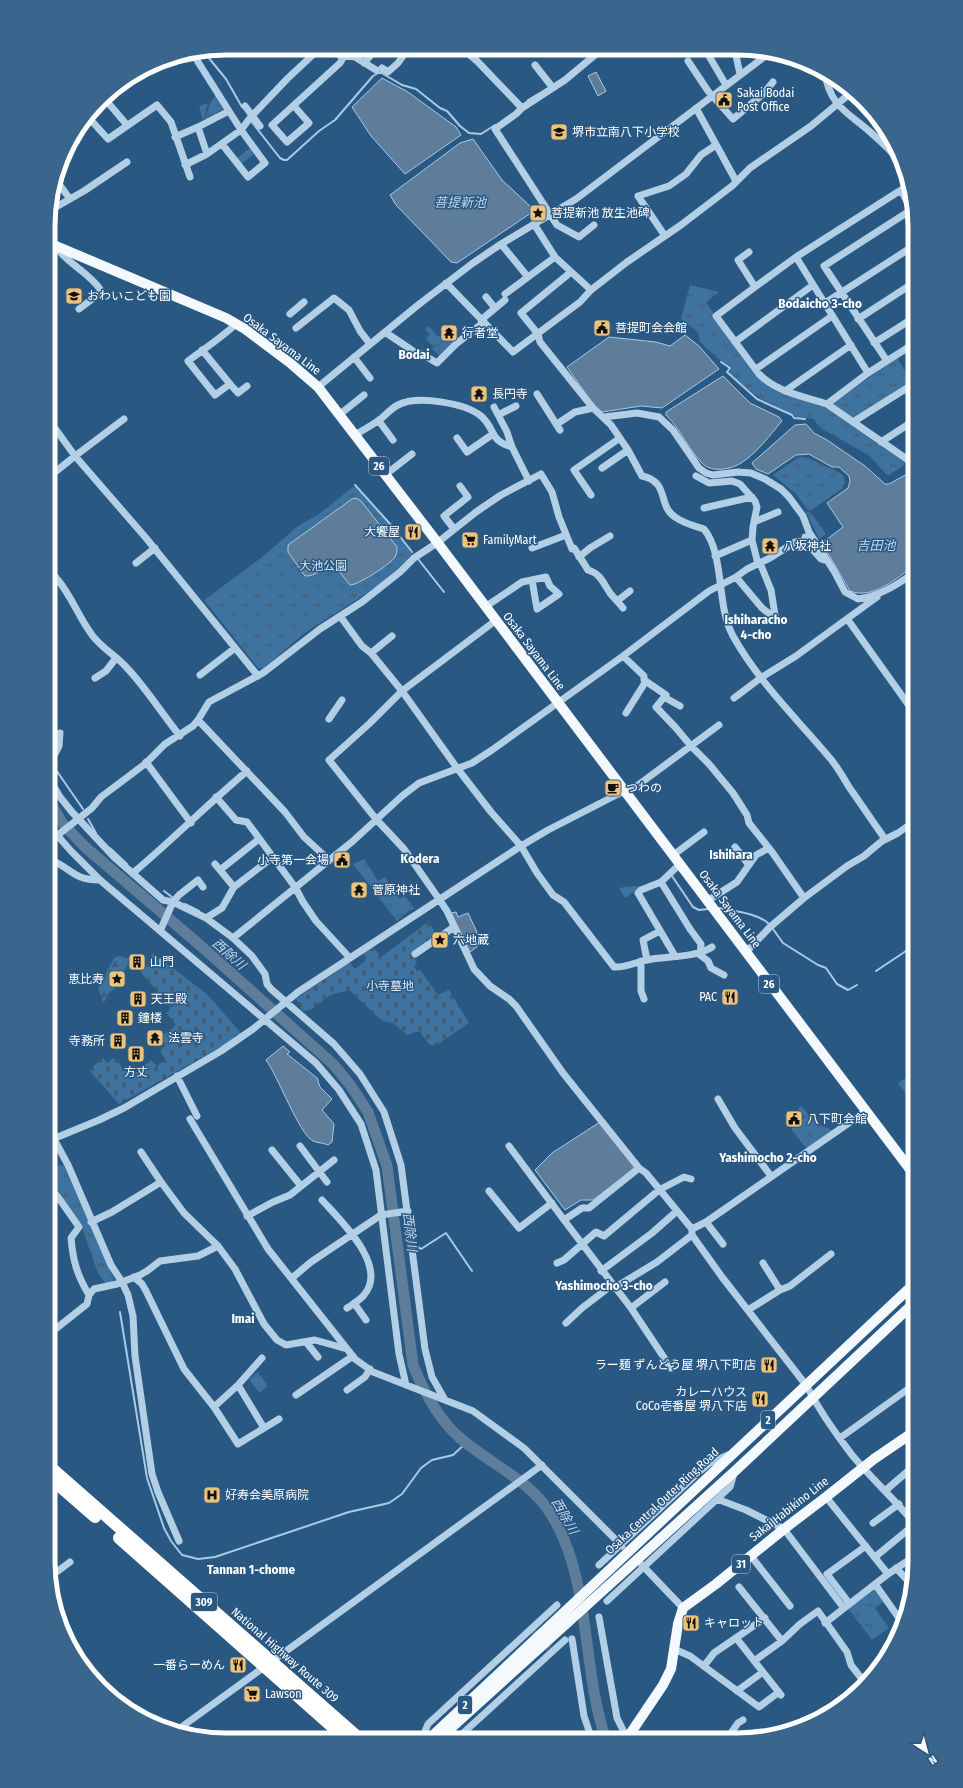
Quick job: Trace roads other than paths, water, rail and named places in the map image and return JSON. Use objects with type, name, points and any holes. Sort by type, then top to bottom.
[{"type":"highway","name":"National Highway Route 309","points":[[55,1471],[268,1664],[340,1733]]},
{"type":"highway","name":"National Highway Route 309","points":[[55,1482],[268,1664],[353,1733]]},
{"type":"main road","name":"Osaka Sayama Line","points":[[55,245],[198,306],[236,324],[289,362],[318,387],[908,1167]]},
{"type":"main road","name":"Osaka Central Outer Ring Road","points":[[571,1613],[591,1585],[908,1290]]},
{"type":"main road","name":"2","points":[[445,1733],[504,1674],[571,1613],[594,1601],[908,1309]]},
{"type":"main road","name":"Sakai Habikino Line","points":[[683,1608],[716,1584],[887,1449],[908,1436]]},
{"type":"main road","points":[[631,1733],[663,1685],[670,1669],[678,1624],[683,1608]]},
{"type":"main road","points":[[430,1733],[571,1613]]},
{"type":"main road","points":[[455,1733],[571,1613]]},
{"type":"main road","name":"2","points":[[430,1733],[504,1674]]},
{"type":"street","points":[[185,165],[207,154],[241,130],[251,116],[313,55]]},
{"type":"street","points":[[294,106],[309,123],[287,142],[272,125],[340,64],[342,55]]},
{"type":"street","points":[[349,55],[388,72],[398,63],[404,55]]},
{"type":"street","points":[[364,62],[370,55]]},
{"type":"street","points":[[469,55],[522,108]]},
{"type":"street","points":[[594,55],[565,80],[522,108],[495,129],[557,225],[579,237],[594,225]]},
{"type":"street","points":[[708,55],[726,85]]},
{"type":"street","points":[[736,55],[740,74]]},
{"type":"street","points":[[195,57],[241,130],[264,163],[248,177],[222,144]]},
{"type":"street","points":[[318,387],[446,283],[501,244],[576,199],[764,57]]},
{"type":"street","points":[[688,61],[712,96],[733,119],[763,94],[773,82]]},
{"type":"street","points":[[535,65],[553,88]]},
{"type":"street","points":[[827,80],[829,92],[837,105],[872,133],[890,151]]},
{"type":"street","points":[[446,283],[513,352],[580,302],[591,290],[627,262],[681,225],[732,186],[750,168],[848,96]]},
{"type":"street","points":[[108,102],[127,125]]},
{"type":"street","points":[[91,120],[108,139],[157,105],[171,122],[190,177]]},
{"type":"street","points":[[245,106],[260,126]]},
{"type":"street","points":[[696,108],[736,181]]},
{"type":"street","points":[[176,137],[229,110]]},
{"type":"street","points":[[198,127],[207,154]]},
{"type":"street","points":[[665,236],[638,196],[669,186],[686,174],[701,155],[716,145]]},
{"type":"street","points":[[56,208],[127,162]]},
{"type":"street","points":[[60,185],[70,199]]},
{"type":"street","points":[[904,188],[796,257],[716,316],[767,382],[785,391],[827,404],[908,459]]},
{"type":"street","points":[[901,190],[907,201]]},
{"type":"street","points":[[886,361],[824,266],[908,214]]},
{"type":"street","points":[[534,224],[555,257],[591,290]]},
{"type":"street","points":[[501,244],[528,277]]},
{"type":"street","points":[[55,248],[61,255],[95,282],[100,289],[99,294],[79,309]]},
{"type":"street","points":[[825,303],[908,250]]},
{"type":"street","points":[[749,252],[738,260],[755,288]]},
{"type":"street","points":[[385,332],[416,353],[422,354],[437,363],[456,344],[483,321],[505,297],[528,277],[555,257]]},
{"type":"street","points":[[796,257],[868,373]]},
{"type":"street","points":[[571,272],[521,313],[538,334],[540,342],[593,408],[604,417],[620,438],[642,476],[653,478],[658,484],[669,511],[674,517],[704,529],[715,556],[726,620],[733,636],[793,717],[830,758],[885,839]]},
{"type":"street","points":[[735,342],[813,285]]},
{"type":"street","points":[[858,318],[908,286]]},
{"type":"street","points":[[486,297],[495,308]]},
{"type":"street","points":[[296,328],[334,298],[348,310],[360,331],[370,344]]},
{"type":"street","points":[[290,314],[304,302]]},
{"type":"street","points":[[297,308],[306,320]]},
{"type":"street","points":[[756,369],[832,316]]},
{"type":"street","points":[[874,343],[908,321]]},
{"type":"street","points":[[230,384],[215,395],[188,361],[236,324]]},
{"type":"street","points":[[785,391],[851,345]]},
{"type":"street","points":[[827,404],[868,373],[908,347]]},
{"type":"street","points":[[202,350],[238,393],[247,386]]},
{"type":"street","points":[[354,357],[370,378]]},
{"type":"street","points":[[853,422],[908,387]]},
{"type":"street","points":[[537,394],[558,427],[575,412],[593,408]]},
{"type":"street","points":[[340,415],[364,396]]},
{"type":"street","points":[[355,435],[378,421],[391,409],[406,402],[427,401],[446,403],[472,410],[486,421],[493,434],[502,444],[512,446]]},
{"type":"street","points":[[498,415],[516,406]]},
{"type":"street","points":[[494,407],[529,481]]},
{"type":"street","points":[[604,417],[637,414],[660,417],[673,430],[699,468],[706,473],[713,475],[738,472],[753,474],[766,479],[781,490],[796,505],[809,532],[845,592],[858,600],[880,594],[898,585],[908,577]]},
{"type":"street","points":[[55,473],[124,419]]},
{"type":"street","points":[[378,421],[393,440]]},
{"type":"street","points":[[881,442],[908,425]]},
{"type":"street","points":[[55,428],[75,456],[155,548],[258,676]]},
{"type":"street","points":[[457,438],[467,452],[493,434]]},
{"type":"street","points":[[591,495],[574,470],[620,438]]},
{"type":"street","points":[[602,468],[628,450]]},
{"type":"street","points":[[385,475],[412,454]]},
{"type":"street","points":[[57,836],[92,808],[101,797],[146,762],[165,744],[180,736],[198,720],[209,702],[258,676],[288,655],[320,629],[400,572],[414,558],[437,543],[498,496],[541,474],[552,492],[572,549],[574,548],[588,570],[594,572],[603,581],[610,593],[623,608]]},
{"type":"street","points":[[740,484],[753,474]]},
{"type":"street","points":[[696,476],[709,483],[732,481],[740,484],[752,497],[757,506],[752,540],[759,563],[771,590],[775,614],[771,615],[762,608],[736,577]]},
{"type":"street","points":[[454,529],[444,516],[468,497],[460,486]]},
{"type":"street","points":[[704,508],[752,497]]},
{"type":"street","points":[[796,505],[795,512],[806,535],[805,541]]},
{"type":"street","points":[[754,522],[778,512]]},
{"type":"street","points":[[532,548],[566,535]]},
{"type":"street","points":[[579,556],[610,536]]},
{"type":"street","points":[[715,556],[752,540]]},
{"type":"street","points":[[805,541],[821,559],[826,560]]},
{"type":"street","points":[[233,938],[329,860],[419,783],[472,763],[623,656],[696,600],[720,584],[736,577],[747,569],[795,542],[805,541]]},
{"type":"street","points":[[136,563],[155,548]]},
{"type":"street","points":[[55,577],[67,592],[90,633],[121,661],[139,681],[164,717],[180,736]]},
{"type":"street","points":[[485,607],[522,582],[546,577],[550,586],[559,594],[537,609],[532,580]]},
{"type":"street","points":[[617,601],[630,591]]},
{"type":"street","points":[[734,698],[762,677],[796,656],[848,620],[874,601],[880,594]]},
{"type":"street","points":[[340,616],[362,646],[371,653],[402,691],[457,768],[520,846],[553,895],[564,902],[614,967],[619,968],[644,961],[700,952],[712,947]]},
{"type":"street","points":[[848,620],[908,704]]},
{"type":"street","points":[[495,621],[402,691],[370,723],[329,760],[376,819],[404,849],[439,899],[474,969],[486,982],[509,998],[516,1006],[563,1073],[677,1211],[722,1277],[806,1385],[812,1398],[840,1438],[864,1468],[908,1515]]},
{"type":"street","points":[[371,653],[392,636]]},
{"type":"street","points":[[200,675],[235,648]]},
{"type":"street","points":[[623,656],[644,676],[646,681],[666,695],[656,707],[709,764],[733,793],[747,815],[749,823],[769,848],[804,898]]},
{"type":"street","points":[[95,678],[106,671],[116,658]]},
{"type":"street","points":[[626,713],[646,681]]},
{"type":"street","points":[[664,697],[680,706]]},
{"type":"street","points":[[330,718],[342,700]]},
{"type":"street","points":[[198,720],[285,812],[304,837],[329,860]]},
{"type":"street","points":[[55,1138],[118,1111],[238,1041],[298,992],[349,957],[520,846],[548,830],[625,793],[720,725]]},
{"type":"street","points":[[55,754],[59,746],[60,733]]},
{"type":"street","points":[[146,762],[191,823]]},
{"type":"street","points":[[133,873],[191,823],[216,797],[247,771]]},
{"type":"street","points":[[55,788],[78,819],[163,900],[173,902],[206,918],[233,938],[252,956],[265,974],[267,984],[283,1004],[328,1039],[344,1055],[366,1084],[384,1112],[400,1159],[405,1211],[425,1349],[432,1377],[442,1399]]},
{"type":"street","points":[[216,797],[236,820],[247,822],[296,887],[303,902],[316,921],[332,941],[349,957]]},
{"type":"street","points":[[746,952],[770,927],[804,898],[885,839],[898,833],[908,826]]},
{"type":"street","points":[[672,856],[704,832]]},
{"type":"street","points":[[55,834],[100,880],[161,929],[316,1062],[339,1090],[361,1124],[376,1170],[399,1354],[407,1385]]},
{"type":"street","points":[[234,887],[217,867],[259,839]]},
{"type":"street","points":[[735,847],[748,866]]},
{"type":"street","points":[[707,901],[737,882],[756,855],[769,848]]},
{"type":"street","points":[[206,918],[222,908],[234,887],[273,857]]},
{"type":"street","points":[[55,862],[86,880],[100,880]]},
{"type":"street","points":[[675,956],[638,893],[641,890],[661,882],[679,865]]},
{"type":"street","points":[[161,929],[173,902],[178,895],[198,880],[203,887]]},
{"type":"street","points":[[661,882],[701,944],[700,955],[708,961],[711,968],[724,975]]},
{"type":"street","points":[[415,954],[454,927]]},
{"type":"street","points":[[644,999],[641,991],[644,961],[643,940],[660,931]]},
{"type":"street","points":[[177,1076],[194,1118],[247,1216],[268,1248],[347,1350],[370,1370],[473,1411],[524,1448],[622,1545]]},
{"type":"street","points":[[718,1099],[735,1128],[771,1176]]},
{"type":"street","points":[[566,1323],[582,1308],[613,1286],[657,1262],[692,1232],[866,1111]]},
{"type":"street","points":[[55,1146],[68,1165],[91,1222],[111,1265],[128,1295],[133,1316],[135,1356],[152,1474],[158,1492],[180,1541]]},
{"type":"street","points":[[300,1146],[327,1182]]},
{"type":"street","points":[[509,1146],[601,1271],[631,1308],[671,1368]]},
{"type":"street","points":[[272,1150],[301,1186]]},
{"type":"street","points":[[141,1152],[184,1213],[218,1246],[234,1269],[264,1324],[277,1340],[286,1345],[315,1340],[347,1350]]},
{"type":"street","points":[[247,1216],[290,1195],[334,1160]]},
{"type":"street","points":[[564,1220],[582,1208],[589,1208],[640,1168]]},
{"type":"street","points":[[557,1264],[564,1260],[596,1232],[604,1236],[659,1190],[684,1177],[691,1179]]},
{"type":"street","points":[[91,1222],[112,1212],[161,1182]]},
{"type":"street","points":[[489,1191],[519,1228],[552,1203]]},
{"type":"street","points":[[55,1194],[79,1227],[71,1238],[72,1256],[78,1276],[89,1295]]},
{"type":"street","points":[[55,1200],[58,1197]]},
{"type":"street","points":[[322,1200],[352,1235],[366,1255],[370,1273],[370,1283],[368,1289],[365,1294],[347,1308]]},
{"type":"street","points":[[292,1278],[311,1262],[382,1214],[405,1211]]},
{"type":"street","points":[[601,1271],[652,1233],[677,1211]]},
{"type":"street","points":[[706,1222],[723,1244]]},
{"type":"street","points":[[55,1329],[87,1304],[89,1295],[94,1289],[122,1282],[134,1277],[147,1271],[160,1260],[198,1256],[218,1246]]},
{"type":"street","points":[[748,1310],[780,1290],[790,1286],[830,1254]]},
{"type":"street","points":[[763,1263],[780,1290]]},
{"type":"street","points":[[134,1277],[146,1291],[184,1369],[214,1407],[238,1444],[279,1419]]},
{"type":"street","points":[[631,1308],[665,1282]]},
{"type":"street","points":[[354,1303],[366,1320]]},
{"type":"street","points":[[306,1342],[318,1357]]},
{"type":"street","points":[[296,1395],[353,1356]]},
{"type":"street","points":[[214,1407],[238,1386],[262,1358]]},
{"type":"street","points":[[347,1390],[365,1377],[370,1370]]},
{"type":"street","points":[[238,1386],[264,1428]]},
{"type":"street","points":[[840,1438],[908,1389]]},
{"type":"street","points":[[599,1565],[700,1471],[710,1463],[733,1453]]},
{"type":"street","points":[[180,1727],[542,1465]]},
{"type":"street","points":[[886,1490],[908,1470]]},
{"type":"street","points":[[607,1601],[730,1487],[735,1471]]},
{"type":"street","points":[[826,1498],[888,1574]]},
{"type":"street","points":[[717,1499],[746,1510],[784,1529],[846,1605]]},
{"type":"street","points":[[873,1523],[899,1504]]},
{"type":"street","points":[[875,1557],[908,1530]]},
{"type":"street","points":[[846,1605],[827,1574],[866,1546]]},
{"type":"street","points":[[751,1556],[790,1606]]},
{"type":"street","points":[[825,1623],[846,1605],[908,1560]]},
{"type":"street","points":[[55,1573],[70,1562]]},
{"type":"street","points":[[643,1566],[683,1608]]},
{"type":"street","points":[[896,1568],[907,1580]]},
{"type":"street","points":[[875,1584],[899,1618]]},
{"type":"street","points":[[740,1587],[782,1641]]},
{"type":"street","points":[[425,1733],[428,1724],[557,1605]]},
{"type":"street","points":[[754,1661],[782,1641],[800,1624],[818,1611],[825,1623],[847,1652],[851,1665],[862,1679]]},
{"type":"street","points":[[599,1617],[616,1718],[624,1733]]},
{"type":"street","points":[[704,1666],[714,1653],[737,1639],[765,1618]]},
{"type":"street","points":[[674,1649],[690,1656],[759,1707],[780,1694],[737,1639]]},
{"type":"street","points":[[463,1733],[569,1640],[584,1716],[590,1733]]},
{"type":"street","points":[[737,1691],[763,1672]]},
{"type":"street","points":[[731,1733],[738,1723],[743,1720]]},
{"type":"water","points":[[596,72],[606,91],[598,96],[588,76]]},
{"type":"water","points":[[382,78],[408,92],[456,127],[461,135],[405,174],[371,136],[352,107]]},
{"type":"water","name":"菩提新池","points":[[473,139],[502,180],[531,207],[531,213],[457,263],[451,262],[396,205],[390,195],[460,143]]},
{"type":"water","points":[[685,335],[699,346],[719,369],[662,408],[641,406],[602,412],[595,407],[567,367],[609,337],[656,342],[670,346]]},
{"type":"water","points":[[723,376],[750,403],[779,417],[782,421],[763,444],[747,459],[733,467],[717,469],[707,467],[703,464],[666,415],[666,412]]},
{"type":"water","name":"吉田池","points":[[806,424],[814,433],[865,466],[885,484],[889,484],[908,475],[908,570],[893,581],[867,593],[850,591],[822,543],[843,527],[827,503],[848,488],[850,481],[849,476],[839,467],[832,467],[809,454],[796,455],[768,474],[756,469],[752,463],[795,425]]},
{"type":"water","points":[[356,498],[361,501],[397,547],[395,557],[374,574],[360,582],[350,585],[334,565],[326,567],[313,575],[305,576],[288,552],[288,545],[352,499]]},
{"type":"water","points":[[456,912],[458,917],[468,913],[482,943],[470,952],[451,913]]},
{"type":"water","points":[[283,1046],[290,1052],[287,1054],[317,1078],[320,1087],[332,1099],[322,1110],[334,1124],[332,1142],[328,1145],[313,1141],[301,1128],[266,1060]]},
{"type":"water","points":[[600,1122],[634,1166],[634,1169],[593,1200],[581,1200],[565,1210],[535,1170],[552,1153]]},
{"type":"waterway","points":[[207,56],[226,79],[242,107]]},
{"type":"waterway","points":[[251,121],[280,158],[287,160],[319,131],[335,120],[373,76],[380,72],[402,85],[416,89],[440,108],[447,111],[460,126],[469,133],[481,134],[495,125]]},
{"type":"waterway","points":[[528,100],[540,93]]},
{"type":"waterway","points":[[721,362],[730,368],[727,372],[757,399],[792,415],[794,418],[805,419]]},
{"type":"waterway","points":[[355,485],[391,525],[412,552]]},
{"type":"waterway","points":[[418,559],[444,592]]},
{"type":"waterway","points":[[55,768],[83,809]]},
{"type":"waterway","name":"西除川","points":[[55,811],[63,824],[85,847],[201,946],[334,1065],[351,1086],[368,1112],[387,1166],[413,1365],[432,1404],[452,1431],[532,1491],[551,1514],[564,1540],[580,1595],[598,1712],[604,1733]]},
{"type":"waterway","points":[[88,819],[96,833]]},
{"type":"waterway","points":[[110,848],[127,864]]},
{"type":"waterway","points":[[672,876],[693,907],[699,910],[708,909]]},
{"type":"waterway","points":[[164,891],[172,897]]},
{"type":"waterway","points":[[185,904],[199,911]]},
{"type":"waterway","points":[[719,908],[738,911],[759,917],[769,924]]},
{"type":"waterway","points":[[773,929],[783,943],[818,965],[826,968],[837,984],[848,990],[857,985]]},
{"type":"waterway","points":[[876,971],[908,950]]},
{"type":"waterway","points":[[415,1245],[421,1249],[446,1233],[472,1271]]},
{"type":"waterway","points":[[120,1312],[147,1478],[164,1528],[171,1541],[182,1555],[198,1559],[215,1557],[349,1512],[389,1503],[402,1494],[421,1468],[432,1460],[453,1455],[466,1443]]},
{"type":"tunnel","points":[[530,1628],[552,1652]]},
{"type":"place","name":"Sakai Bodai Post Office","points":[[724,100]]},
{"type":"place","name":"堺市立南八下小学校","points":[[559,132]]},
{"type":"place","name":"菩提新池 放生池碑","points":[[538,213]]},
{"type":"place","name":"おわいこども園","points":[[74,296]]},
{"type":"place","name":"菩提町会会館","points":[[602,328]]},
{"type":"place","name":"行者堂","points":[[449,333]]},
{"type":"place","name":"長円寺","points":[[479,394]]},
{"type":"place","name":"大饗屋","points":[[413,532]]},
{"type":"place","name":"FamilyMart","points":[[470,540]]},
{"type":"place","name":"八坂神社","points":[[770,546]]},
{"type":"place","name":"つわの","points":[[613,788]]},
{"type":"place","name":"小寺第一会場","points":[[342,860]]},
{"type":"place","name":"菅原神社","points":[[359,890]]},
{"type":"place","name":"六地蔵","points":[[440,940]]},
{"type":"place","name":"山門","points":[[137,962]]},
{"type":"place","name":"恵比寿","points":[[117,979]]},
{"type":"place","name":"PAC","points":[[730,997]]},
{"type":"place","name":"天王殿","points":[[138,999]]},
{"type":"place","name":"鐘楼","points":[[125,1018]]},
{"type":"place","name":"法雲寺","points":[[155,1038]]},
{"type":"place","name":"寺務所","points":[[118,1041]]},
{"type":"place","name":"方丈","points":[[136,1054]]},
{"type":"place","name":"八下町会館","points":[[794,1119]]},
{"type":"place","name":"ラー麺 ずんどう屋 堺八下町店","points":[[769,1365]]},
{"type":"place","name":"カレーハウス CoCo壱番屋 堺八下店","points":[[760,1399]]},
{"type":"place","name":"好寿会美原病院","points":[[212,1495]]},
{"type":"place","name":"キャロット","points":[[691,1623]]},
{"type":"place","name":"一番らーめん","points":[[238,1665]]},
{"type":"place","name":"Lawson","points":[[252,1694]]},
{"type":"district","name":"Bodaicho 3-cho","points":[[820,303]]},
{"type":"district","name":"Bodai","points":[[414,354]]},
{"type":"district","name":"Ishiharacho 4-cho","points":[[756,626]]},
{"type":"district","name":"Ishihara","points":[[731,854]]},
{"type":"district","name":"Kodera","points":[[420,858]]},
{"type":"district","name":"Yashimocho 2-cho","points":[[768,1157]]},
{"type":"district","name":"Yashimocho 3-cho","points":[[604,1285]]},
{"type":"district","name":"Imai","points":[[243,1318]]},
{"type":"district","name":"Tannan 1-chome","points":[[251,1569]]},
{"type":"park label","name":"大池公園","points":[[323,566]]},
{"type":"park label","name":"小寺墓地","points":[[390,986]]}]
